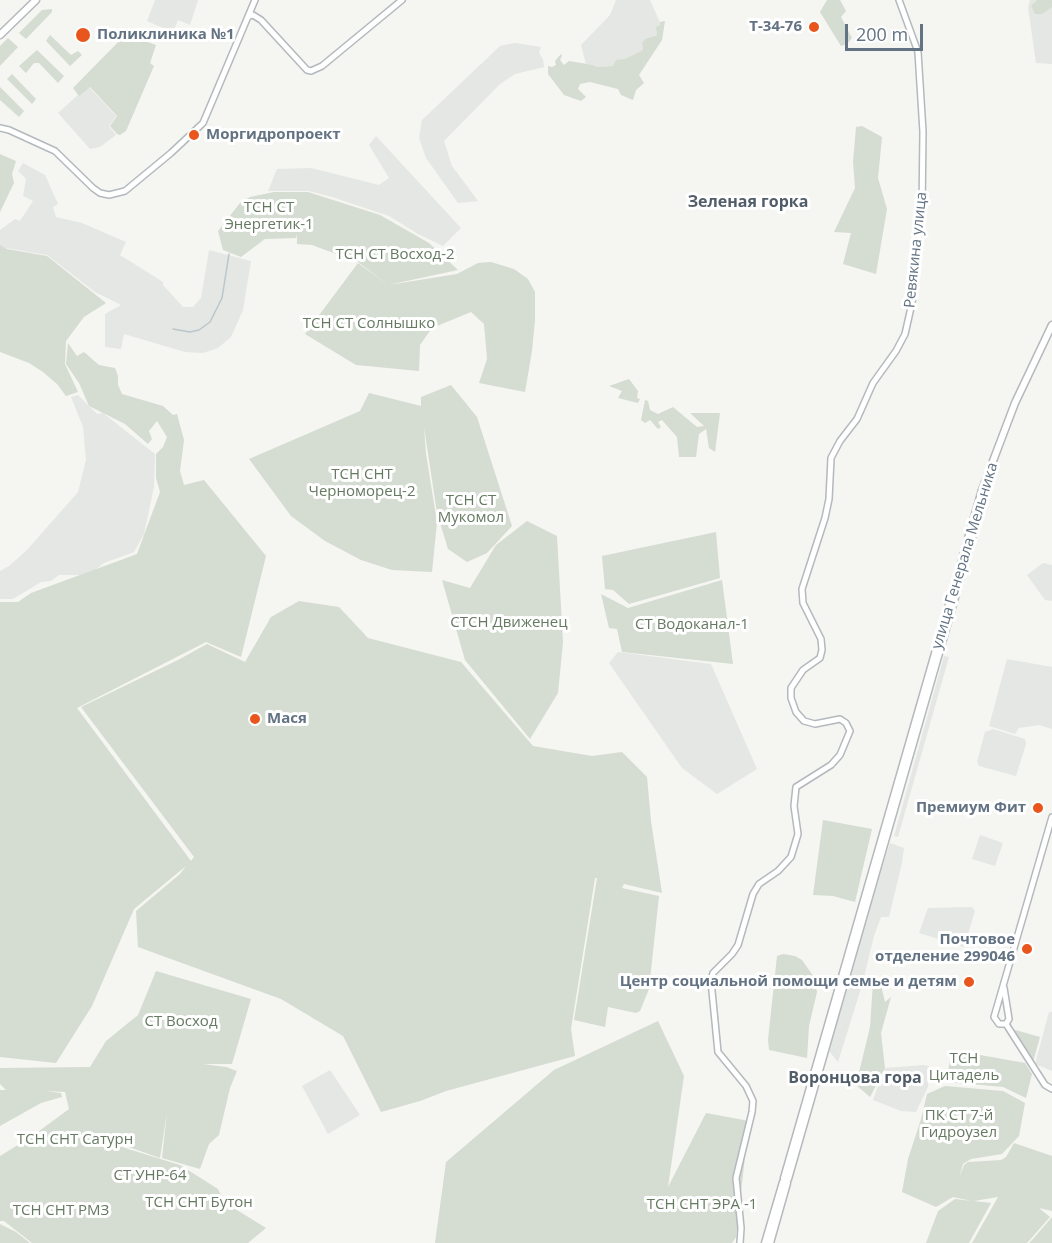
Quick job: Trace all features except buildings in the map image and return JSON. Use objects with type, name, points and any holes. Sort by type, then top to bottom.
[{"type":"main road","points":[[0,35],[36,0]]},
{"type":"main road","points":[[0,128],[50,148],[96,191],[109,195],[127,190],[203,123],[255,0]]},
{"type":"main road","points":[[249,16],[253,15],[261,20],[307,70],[311,71],[322,66],[402,0]]},
{"type":"main road","name":"Ревякина улица","points":[[740,1243],[741,1228],[736,1178],[753,1101],[734,1069],[721,1058],[718,1052],[711,981],[713,973],[738,945],[753,894],[759,884],[778,871],[791,857],[798,834],[794,806],[796,787],[831,765],[840,755],[850,731],[846,723],[840,719],[815,724],[804,721],[796,712],[791,698],[791,688],[803,670],[820,658],[822,650],[821,639],[803,603],[802,589],[829,499],[831,458],[856,419],[873,383],[896,351],[904,334],[912,303],[922,210],[923,126],[918,52],[899,0]]},
{"type":"main road","name":"улица Генерала Мельника","points":[[767,1243],[950,613],[982,490],[1015,403],[1051,328]]},
{"type":"main road","points":[[1006,1024],[999,1024],[994,1017],[1052,817]]},
{"type":"main road","points":[[1004,985],[1009,1019],[1006,1024]]},
{"type":"main road","points":[[1006,1024],[1045,1085],[1052,1089]]},
{"type":"shaded area","points":[[155,0],[198,0],[190,25],[178,20],[173,32],[147,21]]},
{"type":"shaded area","points":[[616,0],[650,0],[661,25],[657,35],[645,39],[642,43],[643,50],[613,66],[597,67],[586,64],[581,45],[610,15]]},
{"type":"shaded area","points":[[1030,0],[1052,0],[1052,64],[1036,63],[1028,7]]},
{"type":"shaded area","points":[[515,43],[541,47],[539,53],[544,67],[515,74],[500,84],[444,141],[452,166],[478,201],[458,203],[426,158],[419,138],[422,120],[500,46]]},
{"type":"shaded area","points":[[88,86],[116,116],[109,126],[116,135],[100,147],[90,149],[58,113]]},
{"type":"shaded area","points":[[376,136],[461,228],[443,246],[389,216],[332,197],[309,191],[268,191],[277,169],[311,168],[379,185],[389,178],[369,145]]},
{"type":"shaded area","points":[[23,163],[45,175],[58,204],[53,207],[56,217],[82,223],[126,242],[120,255],[163,282],[163,285],[183,307],[193,307],[201,298],[209,250],[251,261],[243,310],[231,337],[218,348],[203,353],[185,352],[124,334],[121,349],[105,347],[105,314],[121,305],[95,292],[47,255],[0,247],[0,230],[15,219],[20,221],[33,201],[23,196],[26,179],[18,171]]},
{"type":"shaded area","points":[[78,395],[97,414],[103,413],[155,454],[154,487],[144,534],[134,552],[104,563],[92,572],[81,575],[59,575],[51,581],[41,582],[13,599],[0,599],[0,571],[27,550],[78,492],[86,460],[83,427],[71,397]]},
{"type":"shaded area","points":[[1043,563],[1052,565],[1052,601],[1045,600],[1027,575]]},
{"type":"shaded area","points":[[618,652],[711,664],[757,769],[717,794],[682,768],[609,663]]},
{"type":"shaded area","points":[[944,656],[949,657],[898,837],[894,836]]},
{"type":"shaded area","points":[[1007,659],[1052,667],[1052,729],[1039,725],[1019,728],[1015,734],[989,726]]},
{"type":"shaded area","points":[[993,729],[1025,739],[1026,744],[1016,776],[979,766],[977,762],[985,732]]},
{"type":"shaded area","points":[[980,835],[1003,843],[995,866],[972,859]]},
{"type":"shaded area","points":[[890,843],[904,848],[902,863],[889,917],[881,917],[874,936],[862,985],[838,1062],[829,1051],[868,909]]},
{"type":"shaded area","points":[[972,907],[975,911],[964,947],[919,933],[928,908]]},
{"type":"shaded area","points":[[1049,1012],[1052,1012],[1052,1071],[1035,1064]]},
{"type":"shaded area","points":[[929,1066],[928,1087],[916,1112],[901,1111],[873,1100],[885,1068]]},
{"type":"shaded area","points":[[330,1070],[360,1115],[328,1134],[302,1086]]},
{"type":"green space","points":[[827,0],[840,0],[846,11],[841,17],[852,38],[847,44],[841,46],[820,12]]},
{"type":"green space","points":[[1037,0],[1052,0],[1052,7],[1042,14],[1035,14],[1031,6]]},
{"type":"green space","points":[[52,9],[52,12],[26,39],[19,33],[42,10]]},
{"type":"green space","points":[[665,21],[662,40],[639,75],[644,83],[636,90],[633,100],[621,95],[618,89],[590,82],[580,84],[578,89],[586,97],[581,101],[564,95],[548,74],[548,66],[556,65],[555,61],[561,54],[560,60],[564,65],[569,61],[597,67],[613,66],[616,60],[625,59],[643,50],[642,43],[645,39],[657,35],[656,27],[660,25],[660,22]]},
{"type":"green space","points":[[126,34],[156,45],[150,63],[154,66],[126,131],[120,135],[110,126],[117,116],[90,87],[79,96],[73,88]]},
{"type":"green space","points":[[50,35],[71,55],[78,51],[82,55],[70,66],[46,41]]},
{"type":"green space","points":[[8,38],[18,47],[0,66],[0,46]]},
{"type":"green space","points":[[37,50],[64,76],[58,83],[39,63],[34,63],[26,73],[19,66]]},
{"type":"green space","points":[[12,74],[36,99],[32,104],[7,79]]},
{"type":"green space","points":[[0,87],[24,111],[19,117],[0,100]]},
{"type":"green space","points":[[862,126],[882,137],[878,178],[887,209],[876,274],[843,264],[851,233],[834,232],[855,188],[853,162],[856,127]]},
{"type":"green space","points":[[0,154],[16,161],[12,174],[14,183],[0,212]]},
{"type":"green space","name":"ТСН СТ Восход-2","points":[[274,192],[308,192],[380,215],[429,243],[458,270],[388,285],[358,262],[312,245],[297,244],[297,234],[296,238],[265,239],[241,257],[223,250],[218,231],[240,203],[250,197]]},
{"type":"green space","points":[[0,245],[7,249],[47,256],[106,303],[84,317],[66,341],[65,364],[78,392],[66,396],[57,384],[43,372],[29,363],[0,352]]},
{"type":"green space","name":"ТСН СТ Солнышко","points":[[491,262],[514,269],[528,279],[535,292],[532,351],[525,392],[479,383],[487,359],[484,324],[471,312],[432,328],[420,345],[419,371],[356,365],[305,334],[358,263],[388,285],[457,274],[478,263]]},
{"type":"green space","points":[[68,343],[77,356],[84,352],[99,365],[115,368],[122,394],[163,406],[173,415],[177,414],[184,440],[180,471],[184,485],[204,480],[266,556],[241,657],[206,642],[77,708],[191,861],[194,857],[81,707],[207,644],[245,662],[271,617],[299,601],[339,607],[368,638],[461,662],[533,746],[592,756],[622,752],[647,777],[662,893],[624,884],[622,888],[659,896],[649,989],[640,1011],[636,1013],[608,1007],[605,1027],[574,1020],[597,878],[595,878],[571,1029],[575,1056],[446,1091],[381,1112],[343,1036],[281,999],[138,947],[136,911],[180,874],[186,866],[134,909],[92,1006],[56,1063],[0,1057],[0,602],[18,602],[31,593],[137,554],[160,492],[156,478],[156,454],[163,447],[167,437],[157,421],[149,431],[152,439],[148,444],[125,424],[89,406],[79,383],[66,364]]},
{"type":"green space","points":[[629,379],[638,391],[637,398],[640,399],[638,403],[618,398],[622,391],[609,386]]},
{"type":"green space","name":"ТСН СНТ Черноморец-2","points":[[451,385],[477,417],[512,526],[487,553],[467,562],[448,549],[437,513],[424,427],[437,522],[432,572],[392,570],[361,560],[325,541],[291,516],[249,459],[360,411],[369,393],[421,406],[421,397]]},
{"type":"green space","points":[[645,400],[648,401],[650,410],[658,414],[673,407],[697,427],[704,426],[690,413],[720,413],[715,452],[709,448],[706,429],[699,434],[696,457],[679,457],[677,437],[662,420],[658,422],[661,427],[658,429],[650,420],[645,423],[641,420]]},
{"type":"green space","name":"СТСН Движенец","points":[[527,521],[557,536],[563,642],[558,693],[530,739],[465,660],[442,580],[470,588],[496,545]]},
{"type":"green space","points":[[716,532],[720,578],[629,604],[613,590],[605,589],[602,556]]},
{"type":"green space","name":"СТ Водоканал-1","points":[[722,580],[733,664],[622,652],[617,629],[609,628],[601,594],[628,608]]},
{"type":"green space","points":[[823,820],[872,829],[855,902],[833,896],[813,895]]},
{"type":"green space","points":[[783,954],[802,960],[814,977],[817,992],[809,1026],[807,1058],[769,1050],[768,1040],[777,956]]},
{"type":"green space","points":[[156,971],[251,999],[232,1064],[203,1064],[237,1071],[230,1088],[219,1135],[209,1144],[200,1169],[162,1158],[167,1112],[160,1158],[109,1140],[125,1148],[180,1165],[218,1189],[224,1202],[266,1228],[248,1243],[32,1243],[4,1221],[0,1221],[0,1156],[69,1109],[65,1092],[45,1091],[61,1093],[62,1097],[41,1103],[0,1126],[0,1090],[6,1090],[0,1084],[0,1068],[90,1067],[106,1041],[138,1015]]},
{"type":"green space","points":[[880,981],[885,1002],[891,997],[881,1033],[885,1068],[870,1097],[856,1085],[870,1027],[873,982]]},
{"type":"green space","name":"ТСН СНТ ЭРА -1","points":[[658,1021],[684,1076],[668,1187],[706,1113],[749,1121],[736,1237],[732,1243],[435,1243],[446,1162],[554,1070]]},
{"type":"green space","points":[[1012,1029],[1040,1037],[1033,1062]]},
{"type":"green space","name":"ТСН Цитадель","points":[[952,1050],[1025,1063],[1032,1074],[1026,1098],[1003,1087],[946,1082]]},
{"type":"green space","name":"ПК СТ 7-й Гидроузел","points":[[945,1086],[1003,1091],[1025,1103],[1019,1136],[1002,1154],[971,1159],[963,1164],[959,1178],[964,1165],[968,1162],[1001,1160],[1006,1157],[1014,1143],[1052,1156],[1052,1211],[1039,1208],[1050,1217],[1027,1243],[972,1243],[998,1197],[974,1201],[991,1203],[969,1243],[926,1243],[938,1211],[955,1199],[972,1201],[953,1197],[936,1207],[902,1192],[908,1159],[927,1094]]},
{"type":"green space","points":[[1052,1217],[1052,1243],[1029,1243],[1033,1239]]},
{"type":"green space","points":[[0,1224],[16,1232],[30,1243],[0,1243]]},
{"type":"waterway","points":[[173,329],[190,332],[199,330],[210,322],[222,298],[229,254]]},
{"type":"place","name":"Т-34-76","points":[[814,27]]},
{"type":"place","name":"Поликлиника №1","points":[[83,35]]},
{"type":"place","name":"Моргидропроект","points":[[194,135]]},
{"type":"place","name":"Мася","points":[[255,719]]},
{"type":"place","name":"Премиум Фит","points":[[1038,808]]},
{"type":"place","name":"Почтовое отделение 299046","points":[[1027,949]]},
{"type":"place","name":"Центр социальной помощи семье и детям","points":[[969,982]]},
{"type":"district","name":"Зеленая горка","points":[[748,202]]},
{"type":"district","name":"Воронцова гора","points":[[855,1078]]},
{"type":"park label","name":"ТСН СТ Энергетик-1","points":[[269,216]]},
{"type":"park label","name":"ТСН СТ Мукомол","points":[[471,510]]},
{"type":"park label","name":"СТ Восход","points":[[181,1022]]},
{"type":"park label","name":"ТСН СНТ Сатурн","points":[[75,1140]]},
{"type":"park label","name":"СТ УНР-64","points":[[150,1176]]},
{"type":"park label","name":"ТСН СНТ Бутон","points":[[199,1203]]},
{"type":"park label","name":"ТСН СНТ РМЗ","points":[[61,1211]]}]
